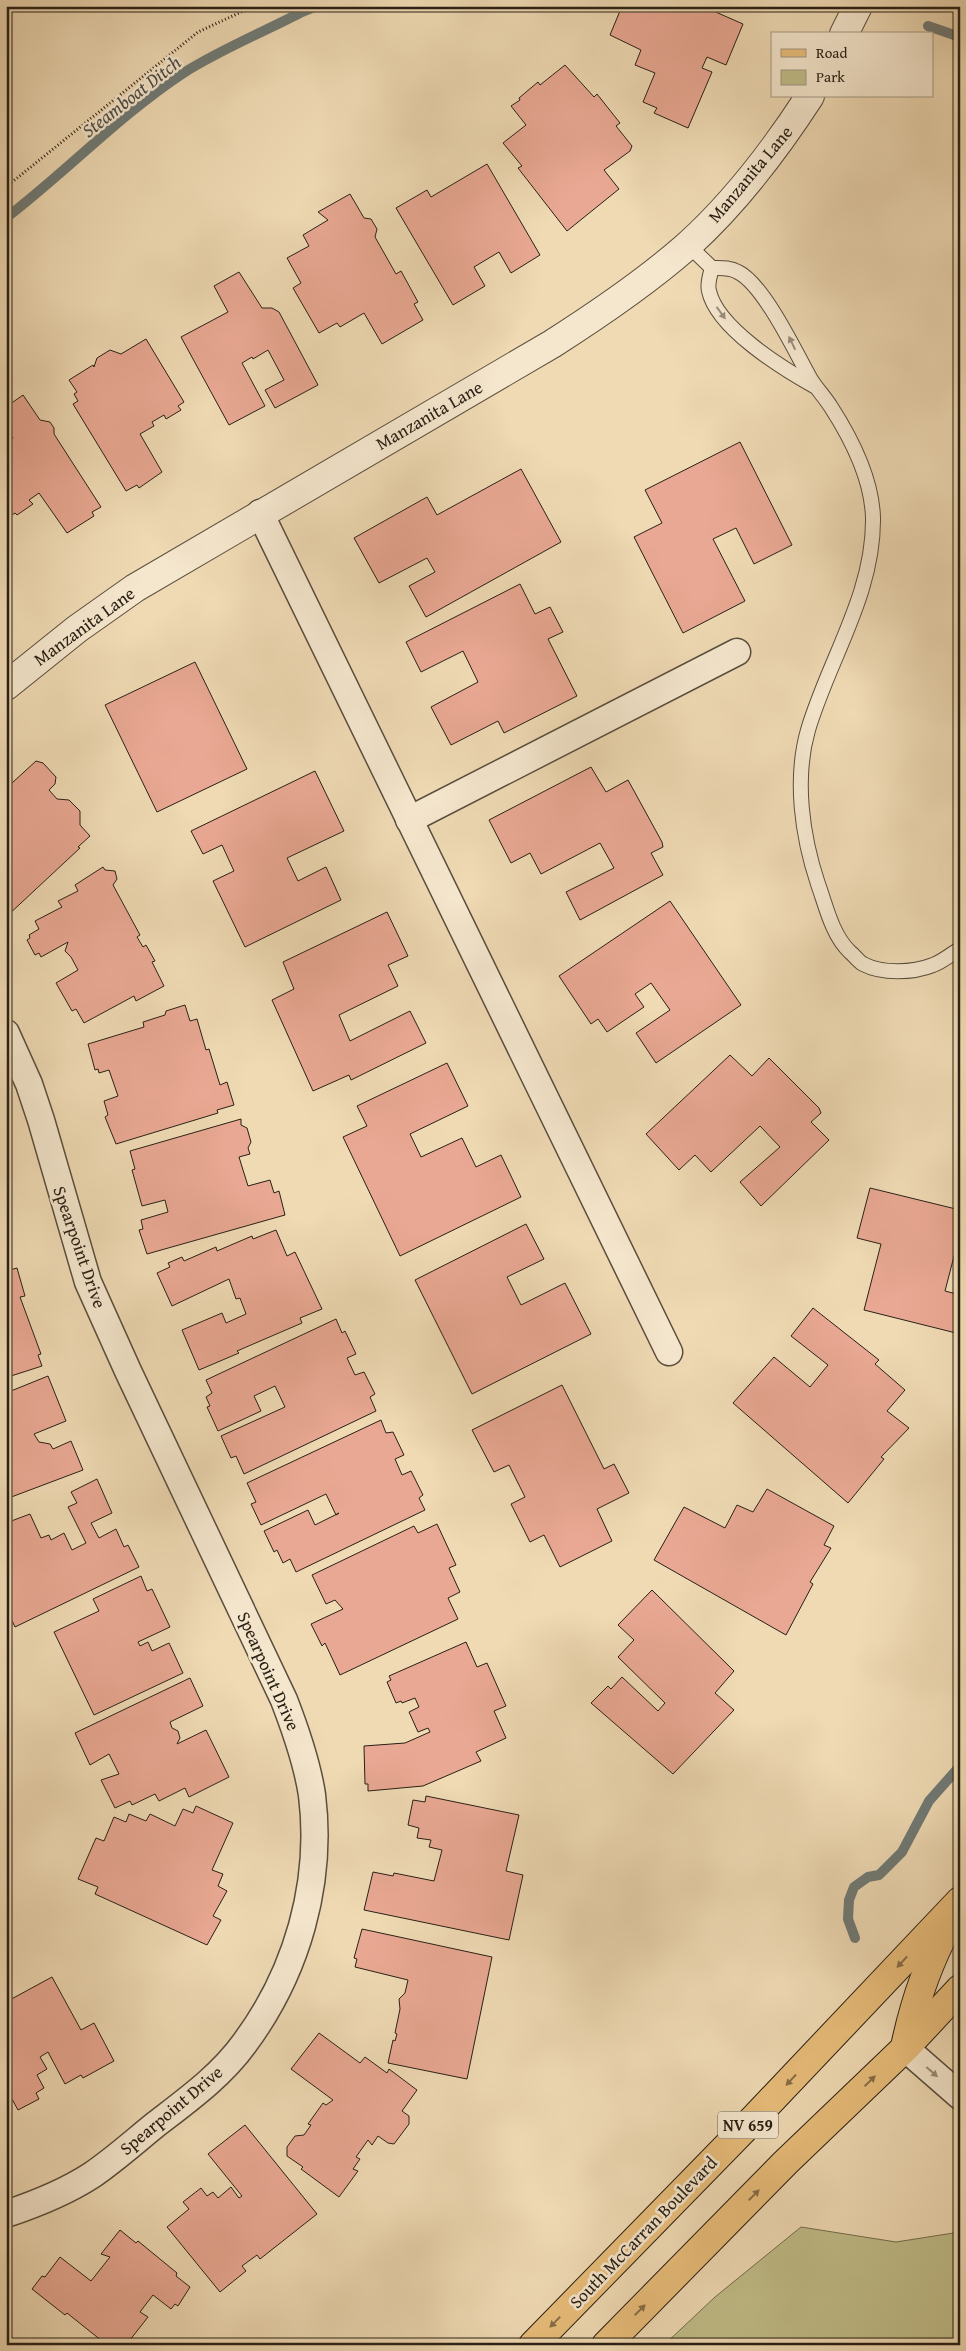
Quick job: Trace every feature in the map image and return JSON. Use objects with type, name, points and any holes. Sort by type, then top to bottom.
[{"type":"main road","points":[[904,2048],[913,2008],[930,1961],[960,1903]]},
{"type":"main road","name":"South McCarran Boulevard","points":[[532,2345],[744,2129],[960,1903]]},
{"type":"main road","name":"NV 659","points":[[606,2345],[786,2162],[904,2048],[960,1989]]},
{"type":"street","points":[[845,32],[858,6]]},
{"type":"street","name":"Manzanita Lane","points":[[6,686],[77,629],[136,588],[260,513],[552,344],[604,310],[688,245],[724,209],[760,168],[809,98]]},
{"type":"street","points":[[260,513],[669,1352]]},
{"type":"street","points":[[409,820],[737,652]]},
{"type":"street","name":"Spearpoint Drive","points":[[6,1033],[25,1076],[41,1120],[88,1282],[293,1724],[299,1740],[312,1794],[314,1847],[309,1901],[293,1956],[272,2002],[243,2046],[208,2084],[91,2175],[43,2201],[6,2214]]},
{"type":"street","points":[[904,2048],[960,2096]]},
{"type":"lane","points":[[688,245],[712,268],[728,268],[739,272],[750,282],[786,332],[815,386],[830,405],[847,436],[867,485],[873,517],[864,587],[808,732],[802,765],[804,824],[812,865],[830,919],[844,946],[863,964],[882,970],[906,971],[934,965],[960,949]]},
{"type":"lane","points":[[712,268],[708,290],[714,304],[727,322],[762,352],[815,386]]},
{"type":"path","points":[[6,187],[198,32],[254,6]]},
{"type":"green space","points":[[801,2227],[896,2242],[960,2232],[960,2345],[664,2345],[715,2297]]},
{"type":"building","points":[[622,6],[702,6],[743,24],[726,65],[707,57],[702,68],[712,72],[688,128],[654,113],[657,108],[643,102],[655,73],[635,65],[641,50],[610,35]]},
{"type":"building","points":[[565,65],[594,97],[597,94],[620,123],[616,126],[632,146],[630,151],[604,170],[619,189],[567,231],[518,168],[522,166],[503,143],[526,125],[511,106],[538,82],[540,85]]},
{"type":"building","points":[[487,164],[540,255],[511,273],[499,252],[474,267],[485,286],[453,305],[396,208],[427,190],[431,197]]},
{"type":"building","points":[[350,194],[364,218],[371,219],[377,229],[375,237],[396,274],[401,271],[418,302],[414,304],[423,320],[382,344],[364,313],[340,327],[337,323],[319,333],[293,288],[301,283],[287,258],[309,246],[303,235],[328,220],[318,212]]},
{"type":"building","points":[[239,272],[262,308],[272,308],[279,312],[318,385],[275,408],[265,390],[284,380],[268,350],[253,359],[252,357],[242,363],[265,406],[229,425],[181,337],[228,312],[214,286]]},
{"type":"building","points":[[146,339],[184,402],[178,406],[181,410],[166,419],[164,415],[152,422],[154,426],[140,434],[162,472],[139,488],[137,485],[126,491],[73,404],[78,401],[74,394],[77,392],[69,380],[93,365],[94,367],[97,358],[110,350],[121,354]]},
{"type":"building","points":[[23,395],[40,420],[50,422],[54,428],[54,434],[101,507],[92,512],[94,516],[67,533],[39,493],[29,500],[33,504],[17,515],[15,513],[6,519],[6,443],[13,438],[6,428],[6,407]]},
{"type":"building","points":[[740,442],[792,545],[754,564],[736,528],[713,539],[745,601],[683,633],[634,537],[662,523],[645,490]]},
{"type":"building","points":[[521,469],[561,542],[426,617],[409,586],[435,572],[427,558],[379,583],[354,538],[427,497],[437,515]]},
{"type":"building","points":[[520,584],[535,614],[550,607],[563,632],[548,639],[577,696],[504,733],[498,721],[451,745],[431,707],[478,682],[463,651],[421,672],[406,642]]},
{"type":"building","points":[[195,662],[247,769],[157,812],[105,705]]},
{"type":"building","points":[[36,761],[43,763],[56,777],[55,784],[49,790],[57,799],[69,800],[80,811],[80,825],[90,836],[78,847],[80,848],[6,917],[6,784],[12,783]]},
{"type":"building","points":[[591,767],[606,792],[628,780],[662,842],[663,847],[651,853],[663,875],[580,920],[566,892],[614,868],[600,843],[541,874],[530,853],[511,863],[489,820]]},
{"type":"building","points":[[315,771],[344,831],[287,858],[298,881],[326,867],[341,900],[245,947],[213,881],[234,871],[222,845],[203,854],[191,831]]},
{"type":"building","points":[[103,867],[105,870],[115,871],[117,879],[113,885],[140,935],[137,937],[143,947],[146,945],[155,961],[152,962],[164,986],[136,1001],[134,996],[84,1023],[76,1009],[72,1011],[56,983],[78,970],[71,957],[65,951],[68,942],[41,957],[39,953],[35,955],[27,940],[30,938],[29,935],[39,929],[35,921],[62,907],[58,901],[78,891],[75,885]]},
{"type":"building","points":[[670,901],[741,1005],[656,1063],[636,1033],[670,1010],[651,983],[635,994],[644,1007],[607,1032],[598,1019],[591,1024],[559,976]]},
{"type":"building","points":[[387,912],[408,956],[388,965],[398,986],[339,1015],[350,1041],[410,1011],[426,1043],[351,1080],[349,1075],[313,1091],[272,1000],[294,989],[283,962]]},
{"type":"building","points":[[185,1005],[190,1021],[197,1019],[206,1050],[209,1049],[220,1085],[227,1082],[234,1105],[217,1110],[218,1113],[116,1144],[105,1117],[108,1115],[104,1101],[118,1096],[109,1070],[99,1073],[98,1069],[95,1070],[88,1044],[144,1027],[143,1022],[165,1015],[166,1011]]},
{"type":"building","points":[[730,1055],[752,1076],[769,1058],[819,1108],[821,1113],[811,1122],[829,1140],[761,1206],[740,1182],[780,1147],[760,1126],[711,1172],[695,1155],[679,1170],[646,1134]]},
{"type":"building","points":[[447,1063],[468,1106],[410,1134],[421,1157],[462,1138],[476,1167],[501,1155],[521,1197],[400,1256],[343,1137],[367,1126],[357,1106]]},
{"type":"building","points":[[241,1119],[241,1125],[247,1128],[251,1142],[248,1148],[250,1154],[239,1157],[248,1186],[270,1180],[274,1193],[279,1191],[285,1215],[147,1254],[139,1230],[143,1229],[141,1220],[168,1212],[165,1200],[142,1206],[132,1170],[135,1169],[130,1151]]},
{"type":"building","points":[[870,1188],[960,1210],[960,1233],[945,1291],[960,1295],[960,1334],[864,1310],[881,1244],[857,1238]]},
{"type":"building","points":[[526,1224],[544,1259],[507,1277],[521,1305],[565,1283],[591,1334],[472,1394],[415,1280]]},
{"type":"building","points":[[276,1230],[287,1256],[295,1252],[322,1309],[300,1318],[302,1323],[237,1351],[239,1353],[199,1370],[182,1330],[222,1313],[226,1323],[246,1314],[240,1298],[236,1299],[229,1279],[172,1306],[157,1273],[170,1267],[168,1263],[182,1257],[184,1261],[216,1247],[217,1251],[252,1236],[253,1239]]},
{"type":"building","points":[[17,1268],[25,1296],[20,1297],[41,1354],[38,1355],[42,1366],[11,1376],[6,1365],[6,1271]]},
{"type":"building","points":[[813,1308],[879,1360],[875,1364],[905,1390],[887,1411],[909,1428],[881,1457],[884,1459],[848,1503],[733,1403],[774,1357],[810,1387],[828,1365],[791,1336]]},
{"type":"building","points":[[336,1319],[342,1333],[345,1331],[356,1354],[347,1358],[355,1375],[364,1372],[375,1394],[370,1397],[376,1411],[244,1474],[236,1456],[231,1458],[221,1436],[285,1407],[275,1386],[254,1396],[261,1411],[218,1431],[207,1407],[210,1406],[206,1397],[212,1393],[206,1380]]},
{"type":"building","points":[[48,1376],[66,1421],[34,1434],[39,1442],[50,1444],[53,1449],[71,1441],[83,1470],[6,1499],[6,1393]]},
{"type":"building","points":[[562,1385],[604,1469],[614,1464],[629,1493],[597,1509],[612,1541],[560,1567],[544,1535],[530,1542],[511,1504],[525,1497],[509,1465],[494,1472],[472,1430]]},
{"type":"building","points":[[381,1420],[386,1433],[393,1432],[404,1455],[395,1459],[402,1475],[411,1471],[423,1495],[419,1498],[425,1510],[296,1572],[290,1559],[283,1563],[277,1550],[274,1552],[264,1531],[308,1510],[315,1525],[336,1515],[326,1494],[261,1525],[251,1504],[256,1502],[247,1483]]},
{"type":"building","points":[[97,1479],[112,1513],[91,1523],[99,1538],[116,1529],[124,1547],[128,1545],[139,1567],[15,1627],[6,1608],[6,1523],[30,1514],[41,1538],[49,1535],[51,1540],[64,1533],[72,1550],[86,1543],[68,1507],[77,1503],[71,1492]]},
{"type":"building","points":[[767,1489],[834,1526],[824,1545],[831,1548],[810,1582],[813,1584],[786,1635],[654,1560],[684,1507],[725,1528],[737,1505],[753,1512]]},
{"type":"building","points":[[437,1524],[456,1565],[449,1568],[460,1592],[448,1598],[458,1619],[340,1675],[325,1643],[322,1646],[311,1624],[343,1609],[335,1600],[326,1604],[312,1575],[414,1526],[418,1533]]},
{"type":"building","points":[[141,1576],[147,1591],[152,1589],[170,1627],[138,1642],[140,1646],[148,1642],[152,1651],[169,1643],[183,1673],[94,1715],[54,1632],[99,1611],[93,1599]]},
{"type":"building","points":[[652,1590],[734,1671],[715,1693],[734,1710],[673,1774],[591,1703],[608,1686],[611,1689],[622,1677],[658,1711],[665,1703],[618,1657],[634,1640],[618,1625]]},
{"type":"building","points":[[466,1642],[477,1667],[487,1663],[506,1706],[494,1711],[506,1738],[476,1752],[481,1761],[423,1786],[368,1791],[368,1784],[365,1784],[364,1746],[405,1743],[430,1732],[428,1728],[418,1732],[409,1712],[419,1707],[415,1698],[402,1703],[401,1701],[396,1703],[387,1682],[391,1680],[389,1676]]},
{"type":"building","points":[[190,1678],[203,1706],[170,1722],[172,1728],[178,1731],[180,1738],[177,1744],[206,1730],[229,1777],[189,1797],[185,1788],[159,1801],[155,1794],[132,1805],[130,1801],[115,1808],[101,1780],[119,1774],[109,1754],[90,1765],[75,1733]]},
{"type":"building","points":[[426,1796],[519,1815],[506,1871],[523,1875],[509,1940],[364,1910],[373,1872],[393,1876],[394,1873],[434,1881],[442,1850],[429,1847],[431,1840],[417,1838],[419,1828],[408,1825],[413,1800],[425,1802]]},
{"type":"building","points":[[196,1806],[233,1823],[212,1870],[223,1874],[218,1886],[227,1891],[213,1916],[221,1920],[207,1945],[95,1894],[98,1887],[78,1879],[96,1838],[104,1841],[114,1817],[126,1822],[129,1814],[146,1821],[150,1814],[175,1826],[183,1809],[193,1813]]},
{"type":"building","points":[[362,1929],[492,1957],[467,2079],[388,2063],[393,2040],[395,2041],[397,2034],[395,2033],[400,2009],[399,1999],[405,1993],[408,1980],[355,1967],[357,1959],[354,1958]]},
{"type":"building","points":[[52,1977],[81,2030],[94,2023],[114,2061],[83,2078],[81,2075],[65,2084],[48,2052],[40,2057],[47,2069],[37,2075],[44,2088],[36,2093],[39,2099],[18,2110],[6,2088],[6,2002]]},
{"type":"building","points":[[319,2033],[360,2063],[365,2057],[387,2073],[389,2069],[417,2090],[402,2111],[409,2116],[409,2124],[394,2144],[388,2143],[378,2136],[372,2145],[368,2140],[356,2157],[360,2159],[353,2169],[358,2171],[339,2197],[301,2169],[303,2167],[287,2156],[287,2147],[295,2136],[304,2135],[311,2125],[308,2124],[323,2103],[326,2105],[333,2100],[291,2069]]},
{"type":"building","points":[[245,2125],[317,2214],[260,2259],[257,2255],[242,2266],[246,2271],[220,2292],[167,2227],[189,2209],[183,2202],[201,2188],[207,2196],[213,2192],[218,2198],[231,2187],[239,2198],[242,2196],[208,2154]]},
{"type":"building","points":[[120,2230],[136,2243],[138,2241],[177,2273],[176,2276],[190,2287],[178,2306],[175,2304],[171,2309],[153,2295],[140,2312],[148,2317],[126,2345],[107,2345],[67,2313],[65,2315],[32,2289],[42,2276],[45,2277],[60,2257],[91,2281],[110,2257],[101,2254]]},
{"type":"waterway","name":"Steamboat Ditch","points":[[6,218],[116,124],[185,72],[227,49],[317,6]]},
{"type":"waterway","name":"Steamboat Ditch","points":[[928,26],[960,37]]},
{"type":"waterway","name":"Steamboat Ditch","points":[[855,1938],[848,1919],[849,1900],[854,1887],[868,1877],[879,1875],[902,1852],[929,1801],[960,1766]]}]
